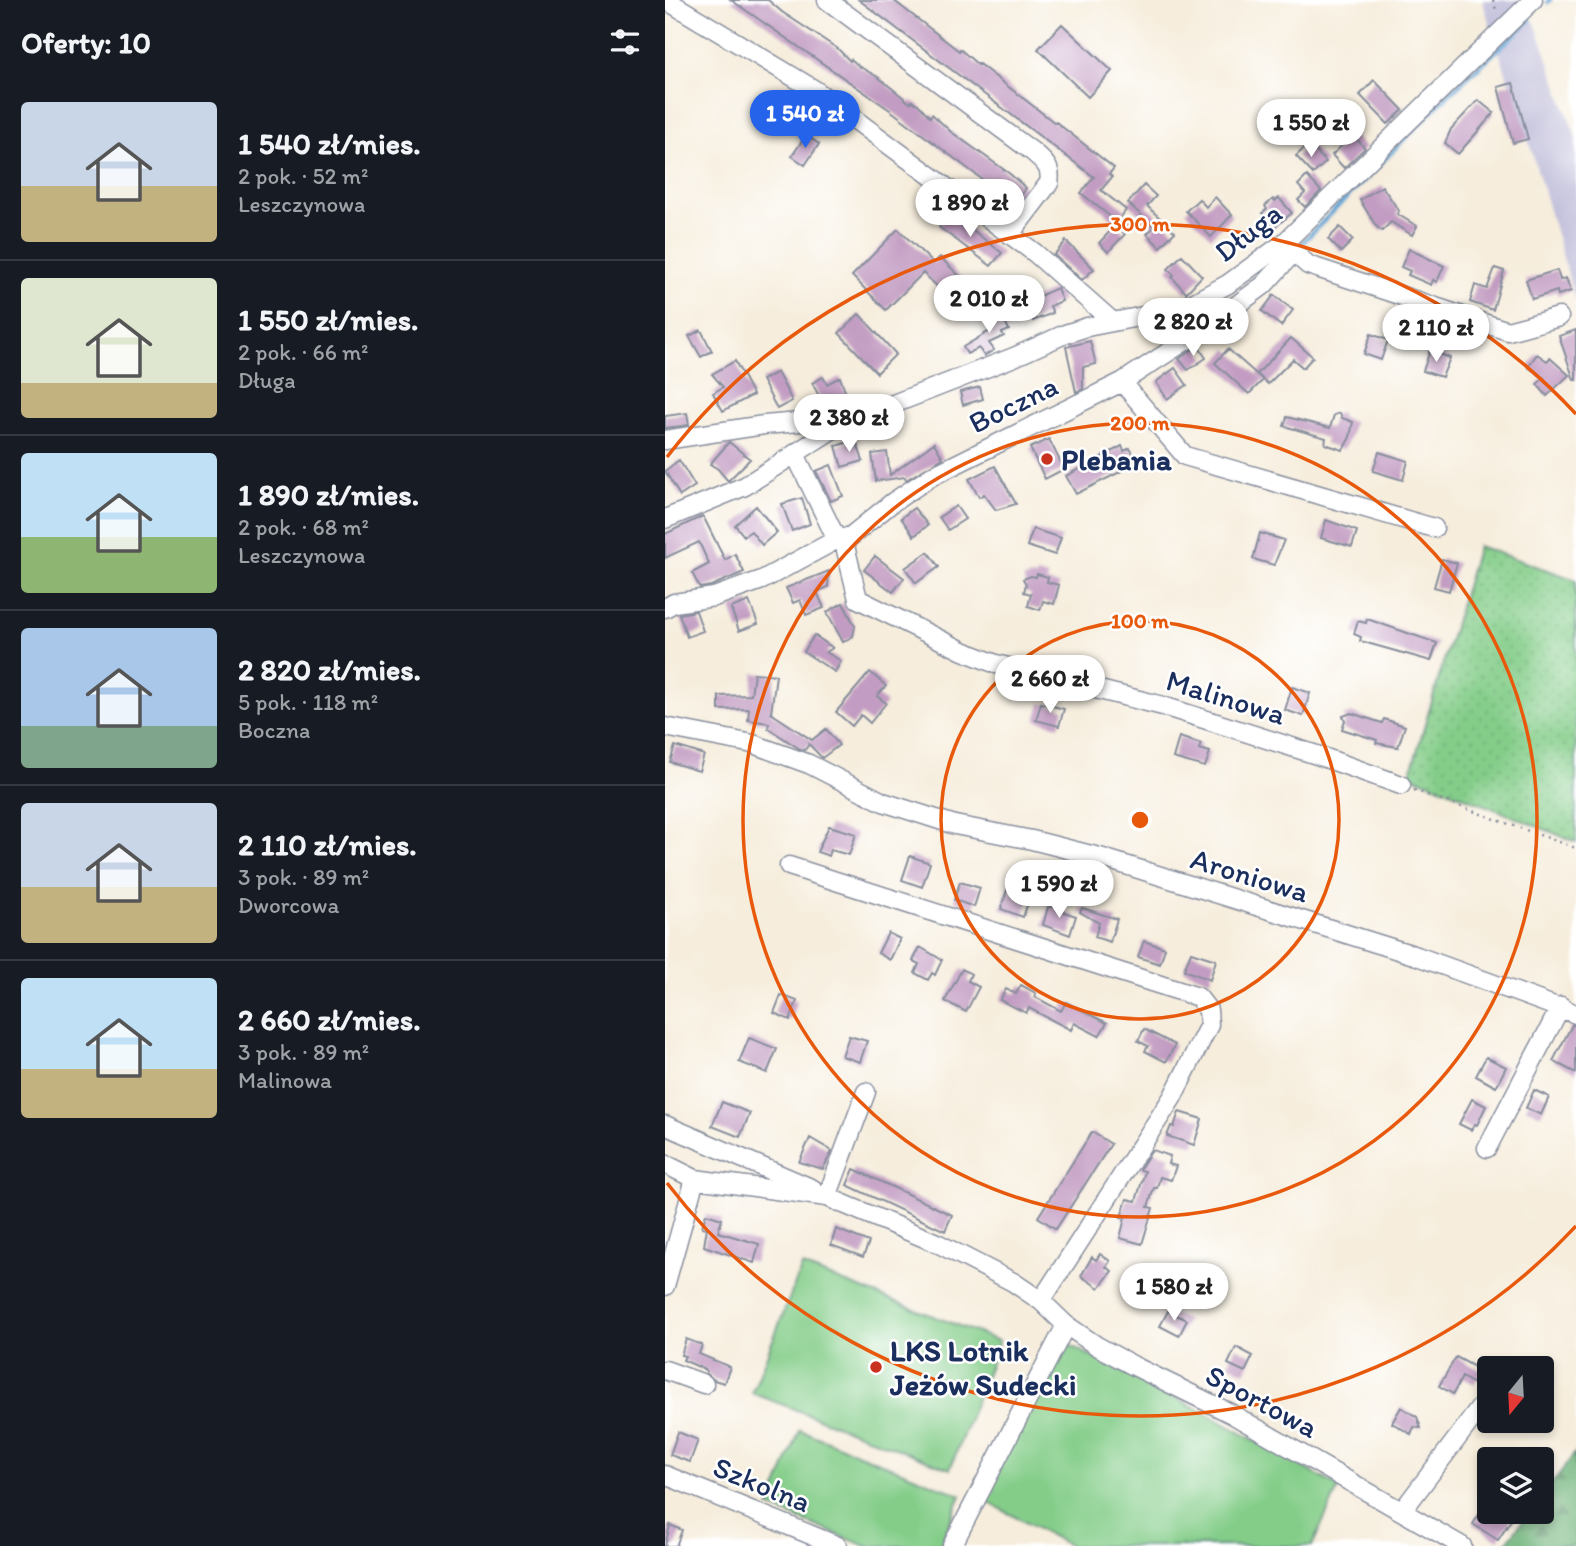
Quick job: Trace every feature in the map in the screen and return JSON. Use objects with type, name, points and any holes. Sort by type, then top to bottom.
[{"type":"street","points":[[827,0],[1033,152],[1048,166],[1051,173],[1049,183],[1010,234]]},
{"type":"street","name":"Długa","points":[[665,519],[745,486],[830,431],[878,410],[1014,357],[1065,334],[1169,311],[1205,298],[1289,248],[1533,0]]},
{"type":"street","points":[[666,1],[685,5],[815,90],[1044,260],[1113,322]]},
{"type":"street","points":[[1289,248],[1308,265],[1508,331],[1559,317]]},
{"type":"street","name":"Boczna","points":[[665,608],[674,603],[714,597],[762,580],[840,539],[851,536],[893,502],[932,477],[1122,382],[1219,320],[1264,285],[1289,248]]},
{"type":"street","points":[[1122,382],[1185,456],[1434,528]]},
{"type":"street","points":[[665,440],[764,425],[812,421],[830,431]]},
{"type":"street","name":"Malinowa","points":[[795,454],[840,539],[858,599],[963,651],[996,664],[1163,706],[1401,785]]},
{"type":"street","name":"Aroniowa","points":[[665,727],[753,744],[809,764],[883,802],[955,825],[1032,840],[1103,858],[1417,956],[1568,1010]]},
{"type":"street","points":[[789,866],[1198,998],[1208,1010],[1209,1025],[1172,1098],[1041,1301]]},
{"type":"street","points":[[1487,1148],[1568,1010]]},
{"type":"street","points":[[665,1125],[814,1190],[821,1196],[866,1092]]},
{"type":"street","name":"Sportowa","points":[[665,1164],[695,1179],[821,1196],[939,1244],[1013,1282],[1041,1301],[1066,1325],[1134,1367],[1230,1413],[1462,1546]]},
{"type":"street","points":[[665,1286],[695,1179]]},
{"type":"street","points":[[952,1546],[1066,1325]]},
{"type":"street","points":[[665,1370],[704,1384]]},
{"type":"street","points":[[1403,1510],[1477,1412]]},
{"type":"street","name":"Szkolna","points":[[665,1475],[838,1546]]},
{"type":"path","points":[[1401,785],[1576,848]]},
{"type":"shaded area","points":[[1482,0],[1520,0],[1518,3],[1535,23],[1576,138],[1576,302],[1531,149]]},
{"type":"green space","points":[[1478,546],[1576,580],[1576,842],[1410,775]]},
{"type":"green space","name":"LKS Lotnik Jeżów Sudecki","points":[[802,1266],[999,1341],[950,1469],[752,1393]]},
{"type":"green space","points":[[1063,1342],[1203,1412],[1339,1487],[1312,1546],[1070,1546],[980,1498]]},
{"type":"green space","points":[[800,1430],[961,1495],[940,1546],[866,1546],[769,1507]]},
{"type":"green space","points":[[1576,1452],[1576,1546],[1503,1546],[1520,1524],[1554,1524],[1554,1480]]},
{"type":"building","points":[[731,0],[768,0],[838,49],[850,61],[851,59],[878,77],[910,103],[912,101],[918,104],[930,117],[932,114],[950,131],[1026,188],[1015,204],[890,110]]},
{"type":"building","points":[[859,0],[893,0],[1114,168],[1109,174],[1112,177],[1101,190],[1126,210],[1117,222],[1081,193],[1094,177]]},
{"type":"building","points":[[1062,24],[1112,71],[1088,97],[1038,49]]},
{"type":"building","points":[[1374,80],[1403,110],[1388,124],[1360,95]]},
{"type":"building","points":[[1513,83],[1528,139],[1513,143],[1498,87]]},
{"type":"building","points":[[1478,100],[1494,113],[1458,154],[1445,143],[1451,129]]},
{"type":"building","points":[[806,135],[819,144],[805,165],[792,156]]},
{"type":"building","points":[[1353,135],[1365,148],[1344,168],[1332,155]]},
{"type":"building","points":[[1309,144],[1326,162],[1313,174],[1296,156]]},
{"type":"building","points":[[1307,176],[1321,191],[1305,207],[1298,200],[1305,193],[1298,185]]},
{"type":"building","points":[[1144,185],[1156,196],[1147,206],[1175,232],[1160,247],[1147,234],[1154,227],[1128,203]]},
{"type":"building","points":[[1382,186],[1399,211],[1397,214],[1417,226],[1412,235],[1391,222],[1382,231],[1360,200]]},
{"type":"building","points":[[1215,197],[1232,215],[1211,237],[1186,211],[1199,199],[1206,207]]},
{"type":"building","points":[[1279,198],[1292,213],[1265,235],[1257,226],[1267,218],[1262,213],[1267,209],[1265,206],[1273,199],[1275,201]]},
{"type":"building","points":[[949,212],[1002,253],[991,266],[939,227]]},
{"type":"building","points":[[1116,225],[1125,234],[1108,252],[1099,243]]},
{"type":"building","points":[[1340,227],[1353,240],[1341,252],[1328,239]]},
{"type":"building","points":[[898,229],[933,263],[940,257],[984,300],[968,316],[923,273],[886,310],[852,276]]},
{"type":"building","points":[[1066,241],[1094,269],[1082,280],[1054,255]]},
{"type":"building","points":[[1409,249],[1444,266],[1437,282],[1433,280],[1431,285],[1408,275],[1410,271],[1401,267]]},
{"type":"building","points":[[1182,255],[1202,276],[1186,293],[1168,269]]},
{"type":"building","points":[[1495,268],[1504,271],[1493,310],[1470,302],[1475,285],[1487,289]]},
{"type":"building","points":[[1557,270],[1560,280],[1566,278],[1571,291],[1558,295],[1557,291],[1532,299],[1526,280]]},
{"type":"building","points":[[1057,288],[1062,301],[1050,306],[1053,313],[1033,321],[1026,302]]},
{"type":"building","points":[[1274,295],[1293,310],[1281,326],[1262,311]]},
{"type":"building","points":[[1000,311],[1009,330],[1002,333],[1004,336],[989,343],[994,350],[984,356],[979,348],[967,354],[963,347],[993,329],[987,317]]},
{"type":"building","points":[[859,314],[896,354],[877,373],[839,333]]},
{"type":"building","points":[[701,330],[712,351],[701,357],[689,336]]},
{"type":"building","points":[[1576,330],[1576,380],[1574,380],[1559,336]]},
{"type":"building","points":[[1371,334],[1388,340],[1381,360],[1364,354]]},
{"type":"building","points":[[1291,338],[1313,357],[1303,368],[1293,359],[1268,384],[1257,374]]},
{"type":"building","points":[[1090,341],[1096,364],[1083,367],[1083,389],[1076,392],[1066,347]]},
{"type":"building","points":[[1198,346],[1206,358],[1188,370],[1179,359]]},
{"type":"building","points":[[1228,349],[1263,380],[1249,394],[1215,363]]},
{"type":"building","points":[[1430,350],[1450,358],[1442,377],[1423,371]]},
{"type":"building","points":[[1537,354],[1547,361],[1550,358],[1569,375],[1547,396],[1537,384],[1544,378],[1528,367]]},
{"type":"building","points":[[735,361],[753,395],[723,411],[713,393],[723,387],[712,374]]},
{"type":"building","points":[[1175,368],[1187,385],[1167,399],[1156,382]]},
{"type":"building","points":[[777,372],[792,401],[777,409],[762,380]]},
{"type":"building","points":[[823,377],[827,384],[840,377],[847,397],[830,406],[828,402],[824,405],[812,383]]},
{"type":"building","points":[[980,387],[983,399],[963,405],[960,392]]},
{"type":"building","points":[[687,413],[689,425],[665,428],[665,416]]},
{"type":"building","points":[[1340,413],[1342,418],[1353,422],[1350,437],[1343,450],[1325,444],[1326,438],[1284,426],[1287,417],[1330,428],[1334,415]]},
{"type":"building","name":"Plebania","points":[[1049,439],[1064,469],[1045,479],[1030,448]]},
{"type":"building","points":[[856,440],[863,461],[842,467],[836,446]]},
{"type":"building","points":[[729,442],[750,459],[728,481],[710,464]]},
{"type":"building","points":[[934,443],[943,458],[906,480],[905,477],[876,481],[872,454],[887,452],[890,475]]},
{"type":"building","points":[[1122,446],[1124,451],[1130,448],[1135,458],[1129,461],[1132,466],[1076,494],[1066,476]]},
{"type":"building","points":[[1379,452],[1408,461],[1403,480],[1373,471]]},
{"type":"building","points":[[679,460],[695,486],[680,496],[665,471]]},
{"type":"building","points":[[831,465],[843,496],[831,501],[816,471]]},
{"type":"building","points":[[995,466],[1016,504],[996,510],[984,494],[979,497],[969,479]]},
{"type":"building","points":[[802,498],[810,524],[792,531],[782,504]]},
{"type":"building","points":[[756,506],[777,532],[762,545],[751,531],[744,536],[735,525]]},
{"type":"building","points":[[956,506],[965,519],[948,530],[939,517]]},
{"type":"building","points":[[914,508],[928,525],[914,536],[901,518]]},
{"type":"building","points":[[703,516],[725,560],[735,554],[744,572],[700,588],[692,573],[709,564],[699,542],[665,558],[665,534]]},
{"type":"building","points":[[1326,520],[1357,531],[1352,547],[1321,538]]},
{"type":"building","points":[[1033,529],[1061,538],[1055,555],[1027,546]]},
{"type":"building","points":[[1260,533],[1284,540],[1274,565],[1253,559]]},
{"type":"building","points":[[928,552],[939,567],[916,583],[905,568]]},
{"type":"building","points":[[875,556],[904,578],[893,592],[864,570]]},
{"type":"building","points":[[1442,559],[1457,563],[1449,591],[1434,587]]},
{"type":"building","points":[[829,571],[828,587],[817,592],[824,608],[806,615],[800,600],[793,603],[786,588]]},
{"type":"building","points":[[1037,574],[1048,577],[1047,582],[1059,585],[1054,604],[1043,601],[1040,610],[1028,606],[1031,594],[1024,592],[1026,584],[1023,579],[1036,577]]},
{"type":"building","points":[[749,601],[758,624],[739,631],[731,608]]},
{"type":"building","points":[[843,603],[855,626],[853,636],[843,642],[827,612]]},
{"type":"building","points":[[696,611],[703,631],[687,637],[679,614]]},
{"type":"building","points":[[1367,619],[1437,643],[1431,661],[1360,641],[1361,637],[1354,634],[1358,621],[1366,623]]},
{"type":"building","points":[[814,635],[833,648],[826,652],[841,661],[835,672],[804,652]]},
{"type":"building","points":[[870,672],[886,686],[877,696],[886,703],[870,723],[861,715],[852,726],[836,712]]},
{"type":"building","points":[[754,673],[776,675],[771,713],[812,740],[826,729],[839,745],[822,758],[809,744],[805,750],[800,749],[768,728],[769,723],[748,720],[749,709],[719,710],[719,696],[751,695]]},
{"type":"building","points":[[1292,687],[1310,693],[1303,716],[1285,710]]},
{"type":"building","points":[[1041,703],[1064,709],[1059,726],[1036,720]]},
{"type":"building","points":[[1351,713],[1382,723],[1384,719],[1405,726],[1398,747],[1376,743],[1377,740],[1342,729],[1345,720],[1343,716]]},
{"type":"building","points":[[1179,737],[1201,744],[1199,749],[1210,752],[1205,767],[1173,758]]},
{"type":"building","points":[[675,746],[704,755],[699,771],[670,762]]},
{"type":"building","points":[[829,826],[856,834],[849,855],[831,850],[829,856],[817,852]]},
{"type":"building","points":[[910,856],[930,863],[922,887],[902,880]]},
{"type":"building","points":[[960,882],[980,888],[974,907],[954,900]]},
{"type":"building","points":[[1007,890],[1029,900],[1023,917],[1001,909]]},
{"type":"building","points":[[1048,907],[1059,907],[1061,911],[1076,916],[1070,935],[1043,925]]},
{"type":"building","points":[[1082,908],[1117,919],[1110,942],[1095,937],[1099,923],[1080,912]]},
{"type":"building","points":[[888,933],[900,939],[890,960],[878,953]]},
{"type":"building","points":[[1144,941],[1165,948],[1160,964],[1138,957]]},
{"type":"building","points":[[920,947],[942,960],[935,975],[932,973],[928,980],[915,973],[919,964],[913,961]]},
{"type":"building","points":[[1191,952],[1216,960],[1210,980],[1184,970]]},
{"type":"building","points":[[962,969],[971,974],[968,981],[979,987],[966,1012],[945,1001]]},
{"type":"building","points":[[1021,985],[1036,993],[1035,997],[1061,1011],[1066,1002],[1107,1023],[1099,1036],[1074,1023],[1071,1030],[1029,1008],[1026,1013],[1000,1000],[1006,989],[1016,994]]},
{"type":"building","points":[[781,995],[797,1001],[790,1020],[774,1013]]},
{"type":"building","points":[[1572,1025],[1576,1025],[1576,1073],[1553,1061]]},
{"type":"building","points":[[1144,1029],[1175,1045],[1166,1062],[1145,1051],[1148,1046],[1138,1041]]},
{"type":"building","points":[[849,1036],[867,1041],[860,1062],[842,1056]]},
{"type":"building","points":[[749,1038],[777,1049],[767,1073],[739,1062]]},
{"type":"building","points":[[1486,1057],[1506,1067],[1496,1087],[1476,1076]]},
{"type":"building","points":[[1534,1090],[1549,1097],[1541,1115],[1526,1108]]},
{"type":"building","points":[[1472,1099],[1486,1106],[1477,1125],[1471,1130],[1459,1124]]},
{"type":"building","points":[[722,1102],[750,1113],[740,1137],[712,1126]]},
{"type":"building","points":[[1179,1112],[1202,1119],[1194,1145],[1167,1136],[1171,1126],[1174,1127]]},
{"type":"building","points":[[1092,1132],[1111,1144],[1056,1229],[1038,1217]]},
{"type":"building","points":[[810,1138],[832,1151],[823,1169],[799,1162]]},
{"type":"building","points":[[1152,1150],[1170,1156],[1168,1164],[1176,1166],[1171,1180],[1160,1177],[1157,1188],[1154,1188],[1148,1207],[1153,1208],[1142,1244],[1120,1238],[1125,1218],[1121,1217],[1127,1199],[1136,1201],[1145,1171],[1140,1170]]},
{"type":"building","points":[[854,1169],[952,1215],[945,1231],[847,1185]]},
{"type":"building","points":[[706,1214],[722,1219],[718,1232],[759,1244],[754,1263],[704,1246],[707,1228],[702,1227]]},
{"type":"building","points":[[836,1229],[869,1242],[863,1257],[831,1245]]},
{"type":"building","points":[[1100,1254],[1110,1261],[1106,1267],[1112,1271],[1099,1288],[1081,1276],[1092,1257],[1096,1260]]},
{"type":"building","points":[[1168,1311],[1187,1320],[1179,1336],[1160,1326]]},
{"type":"building","points":[[686,1339],[702,1345],[699,1354],[730,1367],[724,1383],[714,1380],[706,1370],[683,1360],[685,1356],[681,1355]]},
{"type":"building","points":[[1236,1347],[1253,1356],[1245,1372],[1228,1364]]},
{"type":"building","points":[[1456,1357],[1477,1368],[1474,1384],[1462,1377],[1453,1394],[1439,1386]]},
{"type":"building","points":[[1401,1407],[1417,1417],[1421,1428],[1414,1427],[1411,1434],[1392,1423]]},
{"type":"building","points":[[678,1432],[698,1440],[690,1462],[670,1455]]},
{"type":"building","points":[[1477,1518],[1477,1524],[1508,1524],[1498,1540],[1473,1524]]},
{"type":"building","points":[[670,1525],[682,1530],[676,1546],[665,1546]]},
{"type":"waterway","points":[[1302,243],[1451,92],[1530,20]]},
{"type":"place","name":"Plebania","points":[[1047,459]]},
{"type":"place","name":"LKS Lotnik Jeżów Sudecki","points":[[876,1367]]}]
